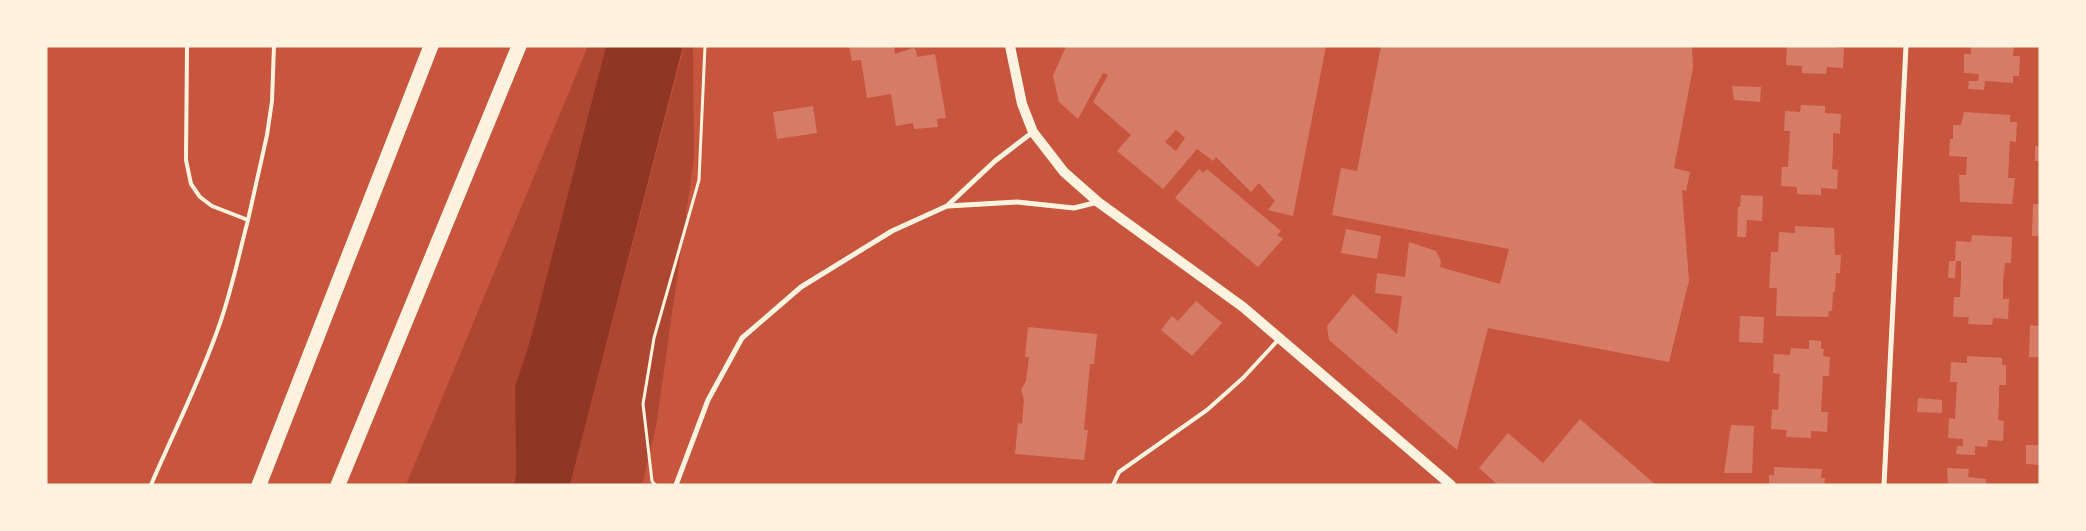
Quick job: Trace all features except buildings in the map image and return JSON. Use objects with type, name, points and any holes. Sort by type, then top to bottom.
[{"type":"highway","points":[[259,485],[431,46]]},
{"type":"highway","points":[[338,485],[519,46]]},
{"type":"main road","points":[[1010,46],[1022,104],[1033,132],[1064,172],[1098,202],[1243,307],[1452,485]]},
{"type":"street","points":[[1884,485],[1906,46]]},
{"type":"street","points":[[676,485],[708,400],[742,338],[801,287],[892,231],[947,206],[995,161],[1033,132]]},
{"type":"street","points":[[947,206],[1018,202],[1074,208],[1098,202]]},
{"type":"lane","points":[[187,46],[186,160],[191,184],[200,197],[212,206],[248,220]]},
{"type":"lane","points":[[151,485],[197,383],[220,323],[234,278],[267,135],[272,101],[274,46]]},
{"type":"lane","points":[[1113,485],[1119,472],[1207,410],[1243,378],[1280,339]]},
{"type":"path","points":[[655,485],[652,481],[643,404],[654,338],[699,180],[705,46]]},
{"type":"shaded area","points":[[588,46],[606,46],[530,341],[515,386],[516,475],[514,485],[406,485]]},
{"type":"shaded area","points":[[606,46],[683,46],[570,485],[514,485],[516,475],[515,386],[530,341]]},
{"type":"shaded area","points":[[684,46],[693,46],[694,158],[656,427],[642,485],[570,485]]}]
